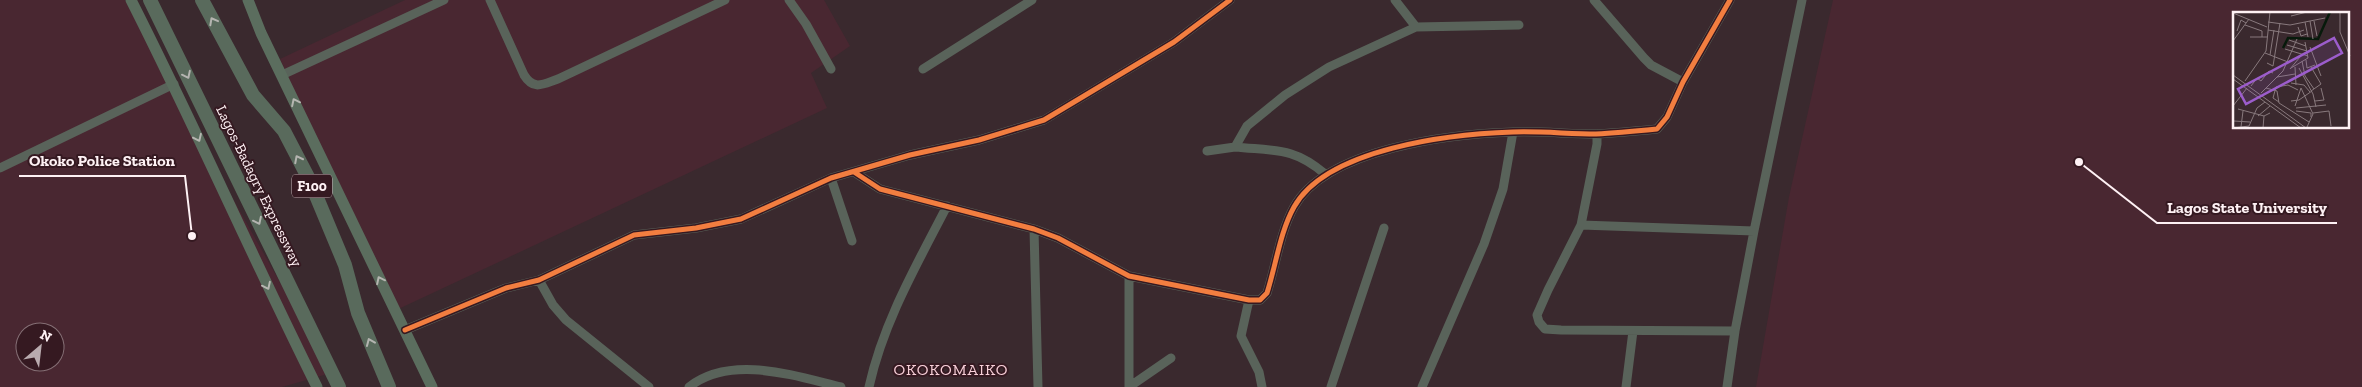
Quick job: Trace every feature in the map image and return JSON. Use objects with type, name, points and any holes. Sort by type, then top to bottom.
[{"type":"highway","name":"Lagos-Badagry Expressway","points":[[150,0],[339,387]]},
{"type":"highway","name":"F100","points":[[202,0],[253,95],[284,131],[310,181],[345,265],[358,313],[389,387]]},
{"type":"main road","points":[[131,0],[174,84],[262,276],[316,387]]},
{"type":"main road","points":[[248,0],[261,34],[432,387]]},
{"type":"street","points":[[282,75],[444,0]]},
{"type":"street","points":[[490,0],[528,83],[536,86],[558,79],[725,0]]},
{"type":"street","points":[[789,0],[806,24],[831,69]]},
{"type":"street","points":[[924,69],[1032,0]]},
{"type":"street","points":[[404,330],[506,288],[539,280],[634,235],[696,228],[741,219],[831,178],[910,155],[979,140],[1044,120],[1174,42],[1230,0]]},
{"type":"street","points":[[1395,0],[1416,27]]},
{"type":"street","points":[[1594,0],[1648,62],[1683,82]]},
{"type":"street","points":[[1727,387],[1735,331],[1754,231],[1801,0]]},
{"type":"street","points":[[854,172],[880,189],[1034,229],[1058,238],[1129,276],[1249,300],[1262,299],[1267,293],[1286,226],[1295,206],[1308,188],[1325,174],[1356,160],[1390,149],[1419,143],[1513,132],[1597,134],[1657,129],[1667,116],[1683,82],[1728,1]]},
{"type":"street","points":[[1235,147],[1247,126],[1285,96],[1329,67],[1416,27],[1519,25]]},
{"type":"street","points":[[0,168],[174,84]]},
{"type":"street","points":[[1422,387],[1484,244],[1503,189],[1513,132]]},
{"type":"street","points":[[1597,134],[1597,144],[1581,226],[1548,290],[1538,315],[1539,322],[1545,329],[1561,330],[1735,331]]},
{"type":"street","points":[[1207,151],[1235,147],[1290,153],[1311,162],[1325,174]]},
{"type":"street","points":[[831,178],[852,241]]},
{"type":"street","points":[[869,387],[873,368],[901,295],[947,206]]},
{"type":"street","points":[[1581,226],[1754,231]]},
{"type":"street","points":[[1331,387],[1384,228]]},
{"type":"street","points":[[1034,229],[1038,387]]},
{"type":"street","points":[[1129,276],[1129,387]]},
{"type":"street","points":[[539,280],[553,305],[566,320],[649,387]]},
{"type":"street","points":[[1249,300],[1242,336],[1259,372],[1262,387]]},
{"type":"street","points":[[1626,387],[1633,331]]},
{"type":"street","points":[[1129,387],[1171,358]]},
{"type":"street","points":[[689,387],[720,373],[747,369],[841,387]]},
{"type":"shaded area","points":[[0,0],[125,0],[206,151],[331,373],[282,387],[0,387]]},
{"type":"shaded area","points":[[405,0],[824,0],[850,46],[811,73],[827,108],[392,312],[280,59]]},
{"type":"shaded area","points":[[1833,0],[2362,0],[2362,387],[1756,387],[1789,197]]},
{"type":"cycle path","points":[[405,330],[506,288],[539,280],[634,235],[696,228],[741,219],[831,178],[910,155],[979,140],[1044,120],[1174,42],[1230,0]]},
{"type":"cycle path","points":[[854,172],[880,189],[1034,229],[1058,238],[1129,276],[1249,300],[1260,300],[1267,293],[1282,238],[1294,207],[1310,187],[1333,171],[1361,158],[1393,148],[1457,136],[1523,132],[1596,134],[1657,129],[1667,117],[1683,82],[1730,0]]},
{"type":"place","name":"Lagos State University","points":[[2079,162]]},
{"type":"place","name":"Okoko Police Station","points":[[192,236]]},
{"type":"district","name":"OKOKOMAIKO","points":[[951,369]]}]
